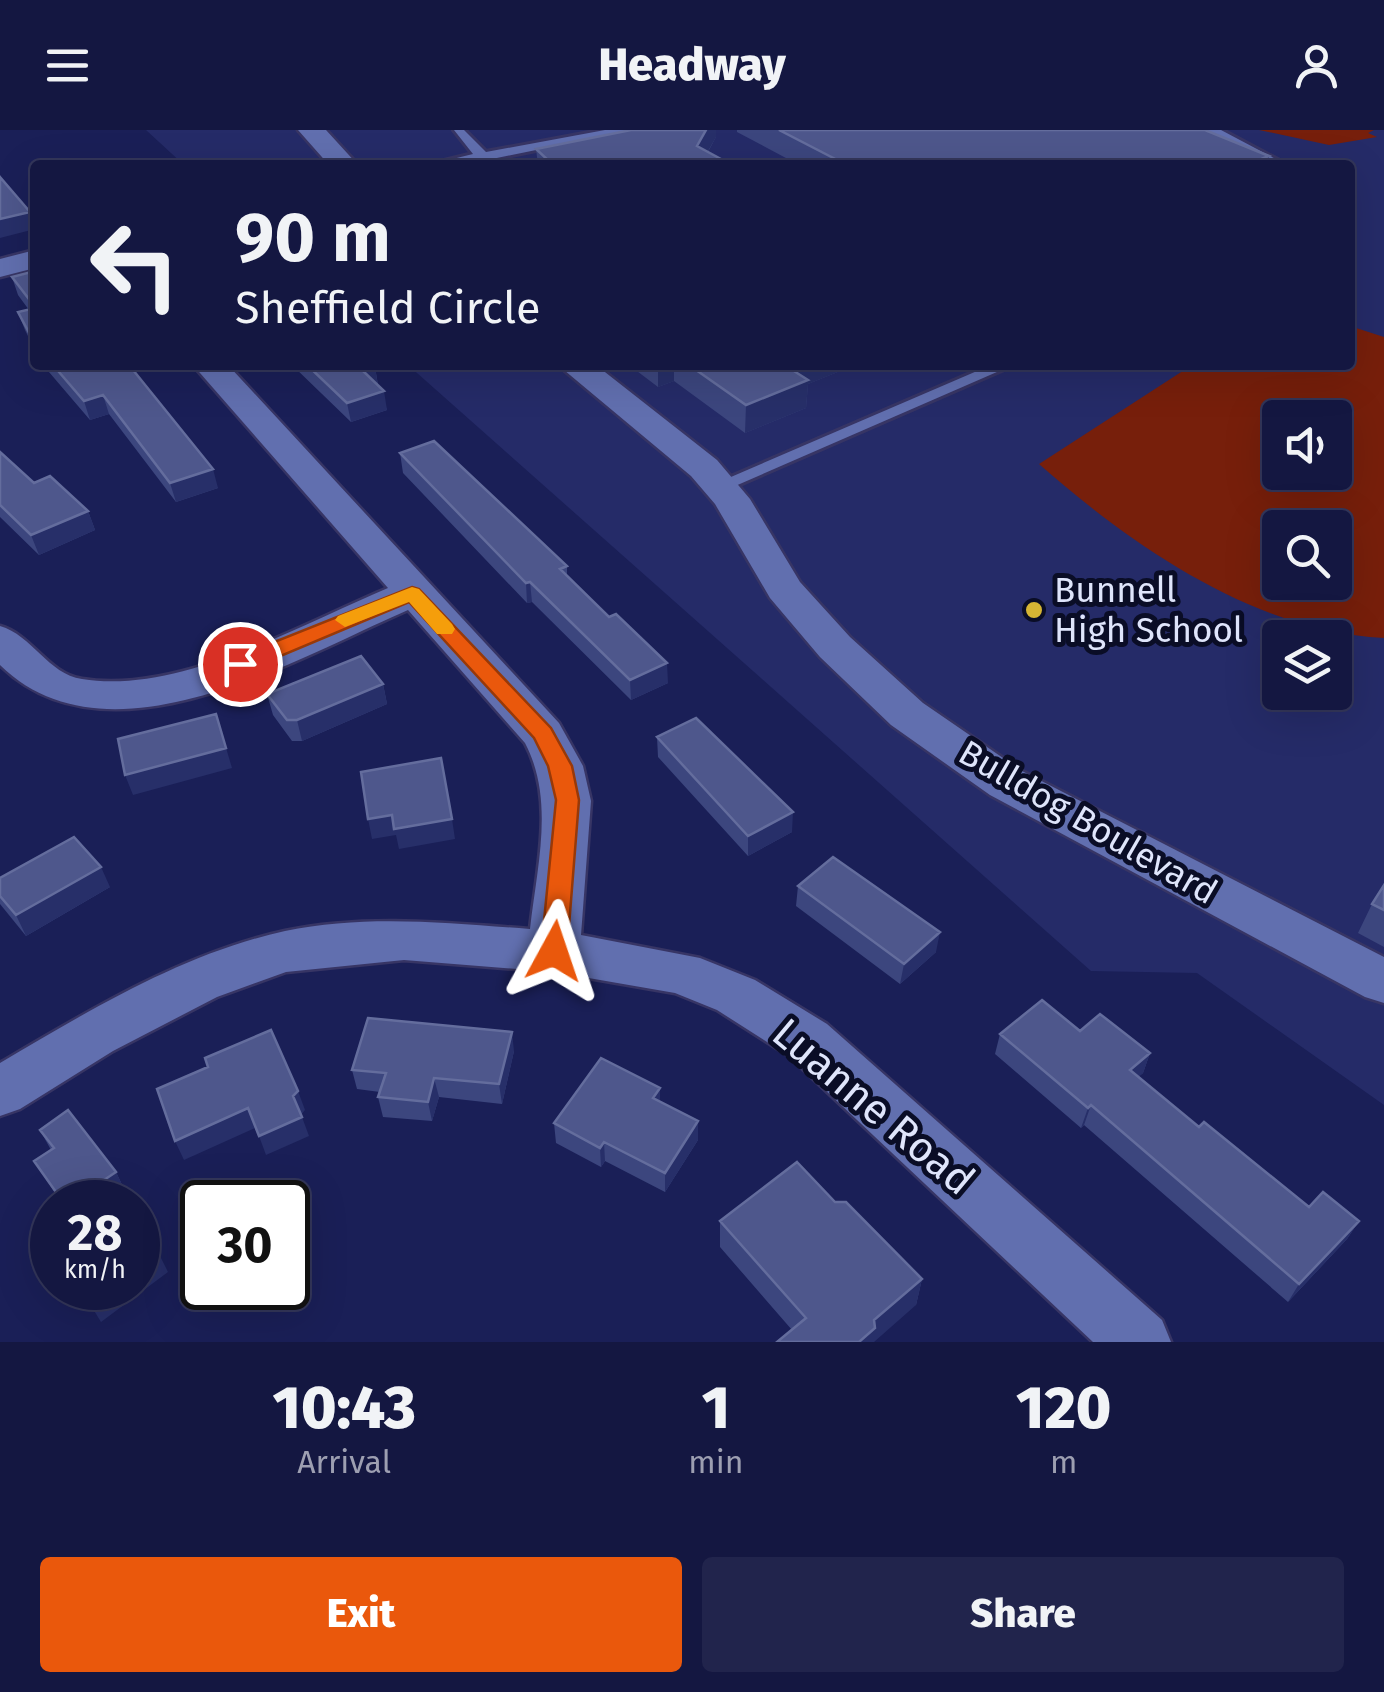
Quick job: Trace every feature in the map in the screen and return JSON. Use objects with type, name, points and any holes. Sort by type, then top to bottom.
[{"type":"street","points":[[311,130],[339,160]]},
{"type":"street","points":[[0,268],[30,260]]},
{"type":"street","points":[[214,370],[543,734],[560,766],[568,800],[554,951]]},
{"type":"street","name":"Bulldog Boulevard","points":[[581,370],[704,468],[731,499],[784,589],[907,714],[1006,783],[1384,982]]},
{"type":"street","points":[[0,640],[32,674],[77,694],[125,698],[210,677],[412,593]]},
{"type":"street","name":"Luanne Road","points":[[0,1092],[148,1005],[198,982],[283,952],[369,940],[554,951],[682,973],[736,996],[808,1040],[901,1120],[1139,1342]]},
{"type":"lane","points":[[492,160],[627,130]]},
{"type":"lane","points":[[1211,130],[1270,160]]},
{"type":"lane","points":[[459,132],[486,160]]},
{"type":"lane","points":[[719,486],[993,370]]},
{"type":"shaded area","name":"Bunnell High School","points":[[146,130],[1384,130],[1384,1105],[1197,973],[1091,971],[414,370],[1355,370],[1355,160],[179,160]]},
{"type":"shaded area","points":[[1259,130],[1374,130],[1368,133],[1377,137],[1329,145]]},
{"type":"shaded area","points":[[1355,328],[1384,337],[1384,638],[1352,634],[1352,620],[1289,620],[1243,602],[1155,554],[1039,464],[1184,370],[1355,370]]},
{"type":"building","points":[[631,130],[706,130],[697,146],[723,160],[548,160],[536,149]]},
{"type":"building","points":[[779,130],[1205,130],[1269,156],[1259,160],[837,160]]},
{"type":"building","points":[[0,177],[30,212],[0,219]]},
{"type":"building","points":[[30,272],[30,300],[12,277]]},
{"type":"building","points":[[30,309],[30,335],[18,312]]},
{"type":"building","points":[[57,370],[133,370],[213,469],[170,483],[103,395],[84,401]]},
{"type":"building","points":[[312,370],[366,370],[363,371],[384,391],[347,403]]},
{"type":"building","points":[[696,370],[792,370],[808,380],[746,405]]},
{"type":"building","points":[[434,441],[567,566],[560,569],[609,617],[616,614],[667,663],[630,680],[530,582],[526,583],[400,453]]},
{"type":"building","points":[[0,452],[34,483],[50,476],[88,511],[31,535],[0,505]]},
{"type":"building","points":[[361,656],[383,684],[297,720],[287,720],[267,694]]},
{"type":"building","points":[[216,714],[226,748],[125,775],[118,739]]},
{"type":"building","points":[[696,718],[793,812],[748,836],[657,737]]},
{"type":"building","points":[[441,758],[452,819],[394,829],[392,815],[368,819],[361,772]]},
{"type":"building","points":[[74,837],[101,867],[16,915],[0,896],[0,878]]},
{"type":"building","points":[[833,857],[940,932],[904,964],[798,886]]},
{"type":"building","points":[[1384,885],[1384,910],[1372,904]]},
{"type":"building","points":[[1042,1000],[1080,1031],[1100,1014],[1150,1053],[1130,1070],[1199,1127],[1204,1122],[1309,1207],[1323,1192],[1359,1221],[1299,1284],[1091,1105],[1088,1108],[1000,1034]]},
{"type":"building","points":[[368,1018],[512,1032],[499,1084],[434,1078],[428,1102],[378,1097],[386,1073],[352,1070]]},
{"type":"building","points":[[271,1030],[298,1091],[293,1096],[302,1117],[259,1136],[248,1108],[175,1141],[157,1089],[208,1067],[205,1058]]},
{"type":"building","points":[[601,1058],[660,1088],[653,1098],[698,1121],[665,1173],[604,1142],[600,1148],[554,1123]]},
{"type":"building","points":[[68,1110],[116,1172],[104,1180],[47,1180],[34,1161],[54,1148],[40,1130]]},
{"type":"building","points":[[797,1162],[835,1202],[846,1202],[922,1279],[874,1320],[875,1328],[859,1342],[777,1342],[806,1318],[720,1221]]},
{"type":"slow traffic","points":[[345,620],[412,593],[444,629]]},
{"type":"place","name":"Bunnell High School","points":[[1034,610]]},
{"type":"route","points":[[240,664],[412,593],[543,734],[560,766],[568,800],[554,951]]}]
